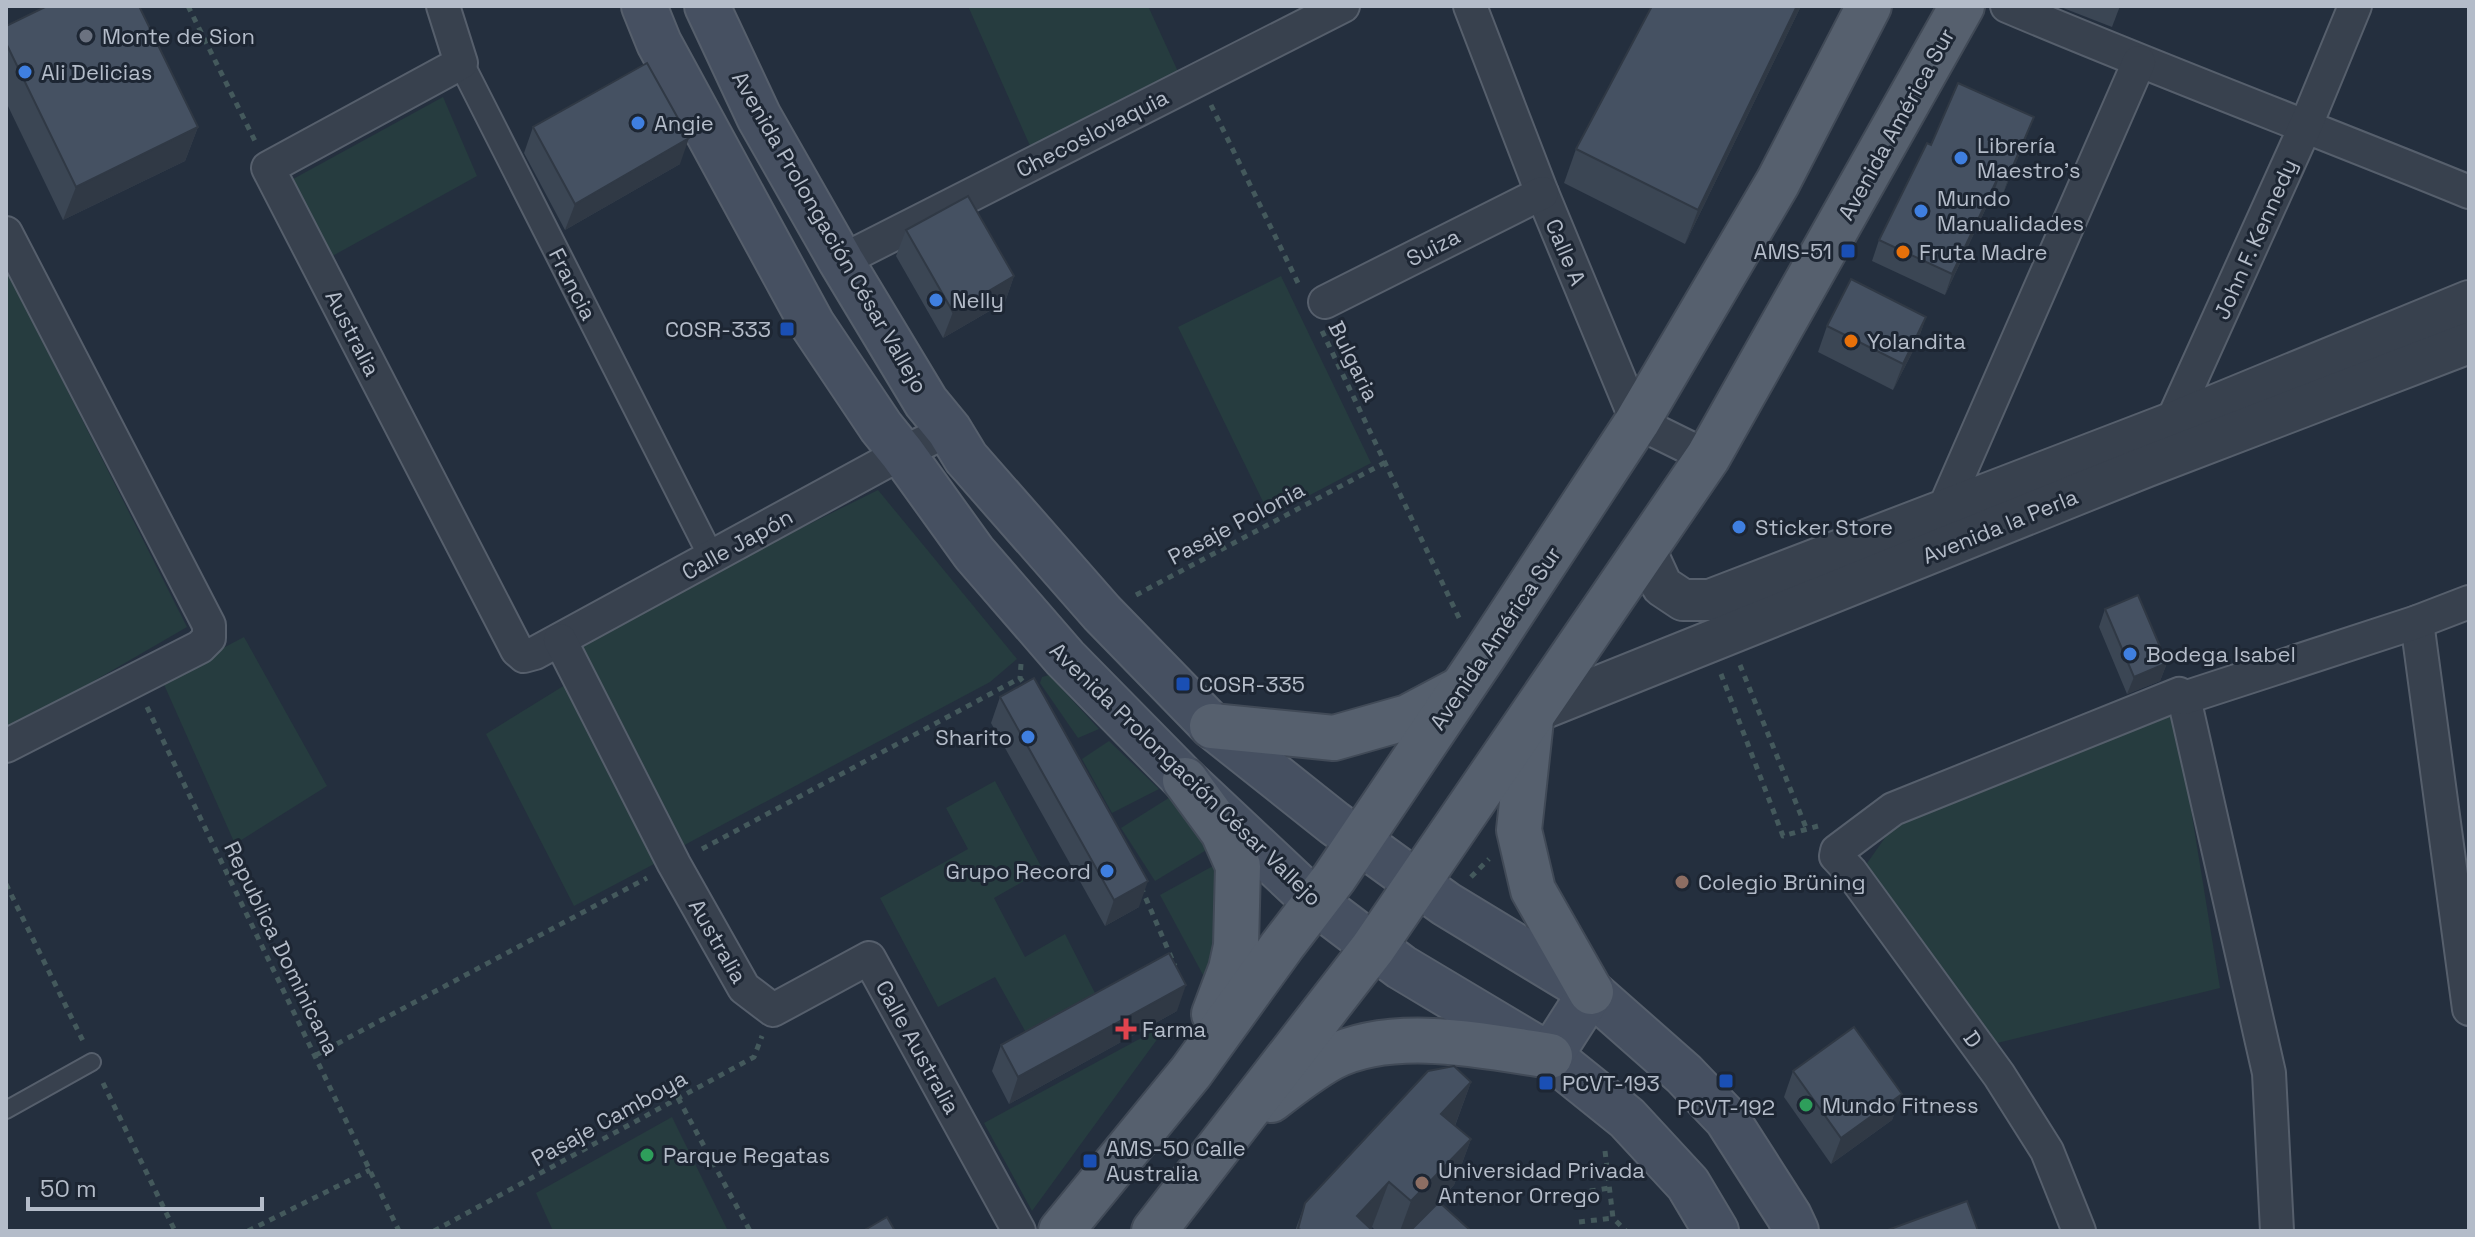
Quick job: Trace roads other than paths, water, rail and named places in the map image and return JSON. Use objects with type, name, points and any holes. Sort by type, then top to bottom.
[{"type":"main road","name":"Avenida Prolongación César Vallejo","points":[[644,6],[659,43],[812,324],[881,427],[974,553],[1013,600],[1065,658],[1185,780],[1315,902],[1373,948],[1550,1056],[1627,1118],[1688,1184],[1716,1231]]},
{"type":"main road","name":"Avenida Prolongación César Vallejo","points":[[707,6],[759,117],[926,402],[949,430],[966,458],[1102,613],[1212,726],[1359,841],[1446,904],[1591,992],[1684,1074],[1727,1119],[1796,1231]]},
{"type":"main road","name":"Avenida América Sur","points":[[1061,1231],[1191,1072],[1359,841],[1474,671],[1637,422],[1778,182],[1869,6]]},
{"type":"main road","name":"Avenida América Sur","points":[[1154,1231],[1419,884],[1708,457],[1962,6]]},
{"type":"main road","points":[[1212,726],[1334,738],[1408,717],[1474,671]]},
{"type":"main road","points":[[1232,1132],[1279,1093],[1331,1058],[1357,1048],[1431,1039],[1550,1056],[1591,992],[1533,890],[1519,830],[1532,713]]},
{"type":"main road","points":[[1185,780],[1223,832],[1238,866],[1236,946],[1231,969],[1191,1072]]},
{"type":"street","name":"Francia","points":[[443,6],[461,63],[712,558]]},
{"type":"street","name":"Checoslovaquia","points":[[841,261],[1343,6]]},
{"type":"street","name":"Calle A","points":[[1470,6],[1542,193],[1637,422]]},
{"type":"street","points":[[2007,6],[2139,62],[2306,125],[2469,192]]},
{"type":"street","name":"John F. Kennedy","points":[[2145,467],[2174,422],[2306,125],[2355,6]]},
{"type":"street","points":[[1943,511],[2139,62]]},
{"type":"street","name":"Australia","points":[[461,63],[268,168],[517,650],[524,656]]},
{"type":"street","name":"Suiza","points":[[1314,305],[1542,193]]},
{"type":"street","points":[[6,233],[209,625],[209,638],[200,647],[6,746]]},
{"type":"street","name":"Avenida la Perla","points":[[1645,549],[1662,586],[1683,600],[1710,600],[2174,422],[2469,301]]},
{"type":"street","name":"Avenida la Perla","points":[[1532,713],[2145,467],[2469,343]]},
{"type":"street","points":[[1637,422],[1708,457]]},
{"type":"street","name":"Calle Japón","points":[[524,656],[560,640],[949,430]]},
{"type":"street","points":[[2277,1231],[2269,1073],[2184,698],[2469,602]]},
{"type":"street","points":[[2417,622],[2469,1009]]},
{"type":"street","name":"Australia","points":[[560,640],[674,864],[744,988],[773,1010]]},
{"type":"street","name":"D","points":[[2079,1231],[2047,1151],[1999,1075],[1838,858],[1893,809],[2179,694],[2184,698]]},
{"type":"street","name":"Calle Australia","points":[[773,1010],[869,958],[1019,1231]]},
{"type":"lane","points":[[6,1110],[92,1062]]},
{"type":"place","name":"Monte de Sion","points":[[86,36]]},
{"type":"place","name":"Ali Delicias","points":[[25,72]]},
{"type":"place","name":"Angie","points":[[638,123]]},
{"type":"place","name":"Librería Maestro's","points":[[1961,158]]},
{"type":"place","name":"Mundo Manualidades","points":[[1921,211]]},
{"type":"place","name":"AMS-51","points":[[1848,251]]},
{"type":"place","name":"Fruta Madre","points":[[1903,252]]},
{"type":"place","name":"Nelly","points":[[936,300]]},
{"type":"place","name":"COSR-333","points":[[787,329]]},
{"type":"place","name":"Yolandita","points":[[1851,341]]},
{"type":"place","name":"Sticker Store","points":[[1739,527]]},
{"type":"place","name":"Bodega Isabel","points":[[2130,654]]},
{"type":"place","name":"COSR-335","points":[[1183,684]]},
{"type":"place","name":"Sharito","points":[[1028,737]]},
{"type":"place","name":"Grupo Record","points":[[1107,871]]},
{"type":"place","name":"Colegio Brüning","points":[[1682,882]]},
{"type":"place","name":"Farma","points":[[1126,1029]]},
{"type":"place","name":"PCVT-192","points":[[1726,1081]]},
{"type":"place","name":"PCVT-193","points":[[1546,1083]]},
{"type":"place","name":"Mundo Fitness","points":[[1806,1105]]},
{"type":"place","name":"Parque Regatas","points":[[647,1155]]},
{"type":"place","name":"AMS-50 Calle Australia","points":[[1090,1161]]},
{"type":"place","name":"Universidad Privada Antenor Orrego","points":[[1422,1183]]}]
